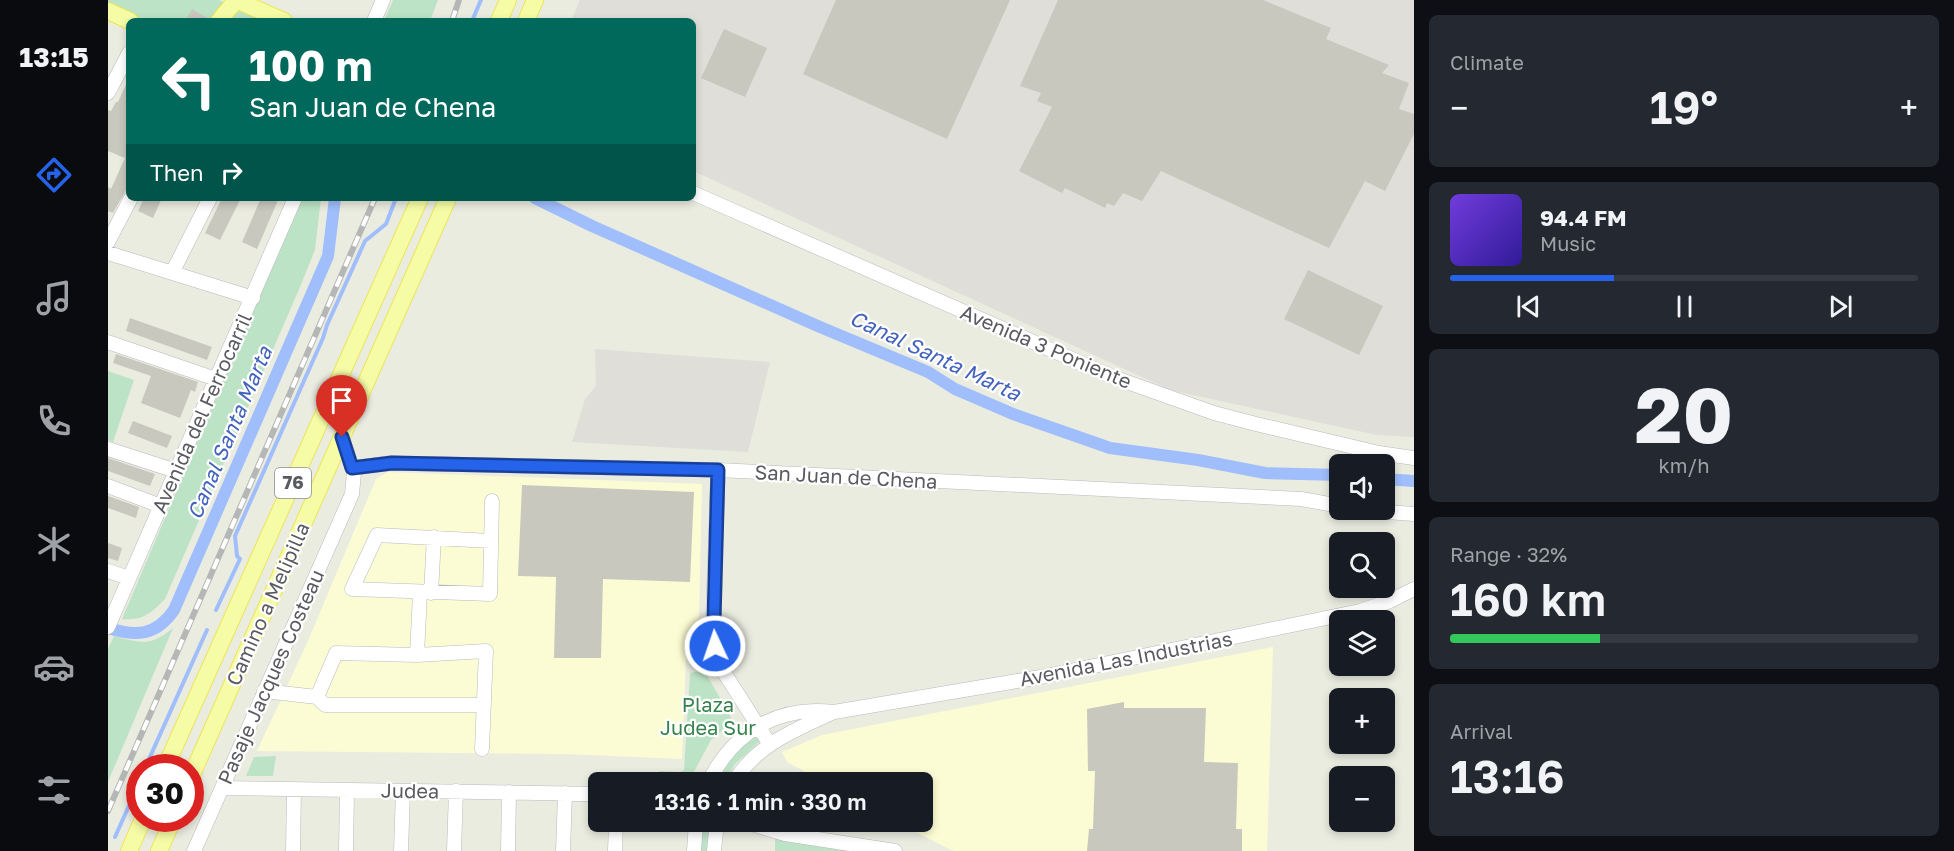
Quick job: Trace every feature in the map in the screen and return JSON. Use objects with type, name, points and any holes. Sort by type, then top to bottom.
[{"type":"main road","points":[[221,18],[236,0],[277,18]]},
{"type":"main road","points":[[500,18],[508,0]]},
{"type":"main road","points":[[527,18],[535,0]]},
{"type":"main road","points":[[108,11],[126,19]]},
{"type":"main road","name":"Camino a Melipilla","points":[[171,754],[419,201]]},
{"type":"main road","name":"Camino a Melipilla","points":[[201,754],[447,201]]},
{"type":"main road","points":[[129,851],[137,832]]},
{"type":"main road","points":[[159,851],[167,832]]},
{"type":"street","points":[[375,18],[384,0]]},
{"type":"street","points":[[108,93],[126,59]]},
{"type":"street","name":"Avenida 3 Poniente","points":[[696,194],[1113,377],[1214,413],[1379,453],[1414,458]]},
{"type":"street","points":[[108,242],[129,201]]},
{"type":"street","points":[[172,273],[208,201]]},
{"type":"street","name":"Avenida del Ferrocarril","points":[[111,614],[161,506],[294,201]]},
{"type":"street","points":[[108,253],[253,298]]},
{"type":"street","points":[[108,342],[216,379]]},
{"type":"street","points":[[342,437],[352,468]]},
{"type":"street","points":[[108,449],[176,471]]},
{"type":"street","name":"San Juan de Chena","points":[[352,468],[392,463],[718,470],[1301,499],[1329,504]]},
{"type":"street","name":"Pasaje Jacques Costeau","points":[[194,851],[348,503],[354,485],[352,468]]},
{"type":"street","points":[[718,470],[715,646],[725,674],[769,743]]},
{"type":"street","points":[[108,486],[161,506]]},
{"type":"street","points":[[491,542],[377,535],[352,589],[490,594],[492,501]]},
{"type":"street","points":[[1395,513],[1414,514]]},
{"type":"street","points":[[417,655],[434,537]]},
{"type":"street","points":[[108,571],[129,578]]},
{"type":"street","name":"Avenida Las Industrias","points":[[741,772],[751,759],[769,743],[834,712],[1041,676],[1360,612],[1414,589]]},
{"type":"street","points":[[317,697],[336,653],[417,655],[486,651],[482,749]]},
{"type":"street","points":[[264,691],[317,697],[325,705],[484,705]]},
{"type":"street","name":"Avenida Las Industrias","points":[[715,772],[727,753],[758,725],[771,719],[810,710],[834,712]]},
{"type":"street","name":"Judea","points":[[222,788],[588,794]]},
{"type":"street","points":[[293,851],[294,789]]},
{"type":"street","points":[[346,851],[347,790]]},
{"type":"street","points":[[401,851],[403,791]]},
{"type":"street","points":[[454,851],[456,791]]},
{"type":"street","points":[[508,851],[509,792]]},
{"type":"street","points":[[563,851],[565,793]]},
{"type":"street","points":[[615,851],[616,832]]},
{"type":"street","points":[[694,851],[695,832]]},
{"type":"street","points":[[714,851],[716,832]]},
{"type":"street","points":[[778,832],[895,851]]},
{"type":"shaded area","points":[[580,0],[1414,0],[1414,437],[1377,435],[1170,390],[696,172],[696,18],[572,18]]},
{"type":"shaded area","points":[[595,349],[770,362],[748,452],[572,442],[585,399],[596,386]]},
{"type":"shaded area","points":[[388,472],[702,484],[698,657],[686,658],[682,759],[565,754],[257,751],[308,641],[376,479]]},
{"type":"shaded area","points":[[1273,647],[1267,851],[953,851],[916,832],[933,832],[933,772],[806,772],[787,762],[782,752],[822,735]]},
{"type":"green space","points":[[108,0],[219,0],[261,18],[136,18],[108,5]]},
{"type":"green space","points":[[393,0],[438,0],[431,18],[385,18]]},
{"type":"green space","points":[[300,201],[321,201],[315,250],[165,599],[146,615],[136,619],[122,619]]},
{"type":"green space","points":[[108,371],[134,380],[113,442],[108,440]]},
{"type":"green space","points":[[173,628],[108,782],[108,649],[114,636],[145,642],[158,638]]},
{"type":"green space","name":"Plaza Judea Sur","points":[[704,670],[733,721],[711,740],[694,772],[680,772],[684,770],[690,673]]},
{"type":"green space","points":[[754,734],[760,741],[735,764],[730,772],[721,772],[728,759]]},
{"type":"green space","points":[[276,756],[273,776],[246,776],[254,757]]},
{"type":"green space","points":[[699,832],[708,832],[707,851],[696,851]]},
{"type":"green space","points":[[775,838],[863,851],[775,851]]},
{"type":"building","points":[[836,0],[1010,0],[947,139],[803,74]]},
{"type":"building","points":[[1058,0],[1263,0],[1331,28],[1326,39],[1389,65],[1382,73],[1409,83],[1399,109],[1414,114],[1414,134],[1385,191],[1365,181],[1329,248],[1161,171],[1142,201],[1123,193],[1114,206],[1107,203],[1105,208],[1065,188],[1062,193],[1019,171],[1052,107],[1037,101],[1041,93],[1020,86]]},
{"type":"building","points":[[192,9],[207,18],[187,18]]},
{"type":"building","points":[[724,29],[767,48],[745,97],[701,78]]},
{"type":"building","points":[[126,85],[126,190],[113,213],[108,211],[108,187],[111,189],[125,158],[108,151],[108,110],[111,111]]},
{"type":"building","points":[[143,201],[161,201],[153,218],[138,211]]},
{"type":"building","points":[[221,201],[240,201],[220,240],[205,233]]},
{"type":"building","points":[[260,201],[278,201],[257,249],[242,242]]},
{"type":"building","points":[[1308,270],[1383,306],[1359,355],[1284,319]]},
{"type":"building","points":[[130,318],[212,347],[207,360],[126,331]]},
{"type":"building","points":[[116,354],[198,382],[195,392],[191,390],[180,418],[141,403],[151,376],[113,363]]},
{"type":"building","points":[[133,421],[172,436],[167,448],[128,433]]},
{"type":"building","points":[[108,458],[155,474],[150,486],[108,471]]},
{"type":"building","points":[[522,485],[694,492],[690,582],[603,579],[601,658],[554,658],[556,577],[518,576]]},
{"type":"building","points":[[108,496],[139,507],[136,518],[108,508]]},
{"type":"building","points":[[108,543],[122,548],[118,561],[108,558]]},
{"type":"building","points":[[1124,702],[1124,708],[1206,708],[1204,762],[1238,763],[1236,829],[1242,829],[1242,851],[1087,851],[1089,829],[1093,829],[1095,771],[1088,771],[1087,709]]},
{"type":"waterway","points":[[473,18],[481,0]]},
{"type":"waterway","name":"Canal Santa Marta","points":[[108,628],[128,633],[145,632],[160,625],[174,610],[328,256],[335,201]]},
{"type":"waterway","points":[[216,610],[240,559],[237,556],[235,536],[327,325],[365,241],[386,224],[395,201]]},
{"type":"waterway","name":"Canal Santa Marta","points":[[541,201],[592,226],[820,327],[928,372],[955,389],[1013,414],[1110,448],[1198,460],[1265,473],[1329,475]]},
{"type":"waterway","name":"Canal Santa Marta","points":[[1395,480],[1414,481]]},
{"type":"waterway","points":[[151,754],[207,630]]},
{"type":"waterway","points":[[115,837],[126,812]]},
{"type":"railway","points":[[453,18],[459,0]]},
{"type":"railway","points":[[108,811],[374,201]]},
{"type":"route","points":[[342,437],[352,468],[392,463],[718,470],[715,646]]}]
